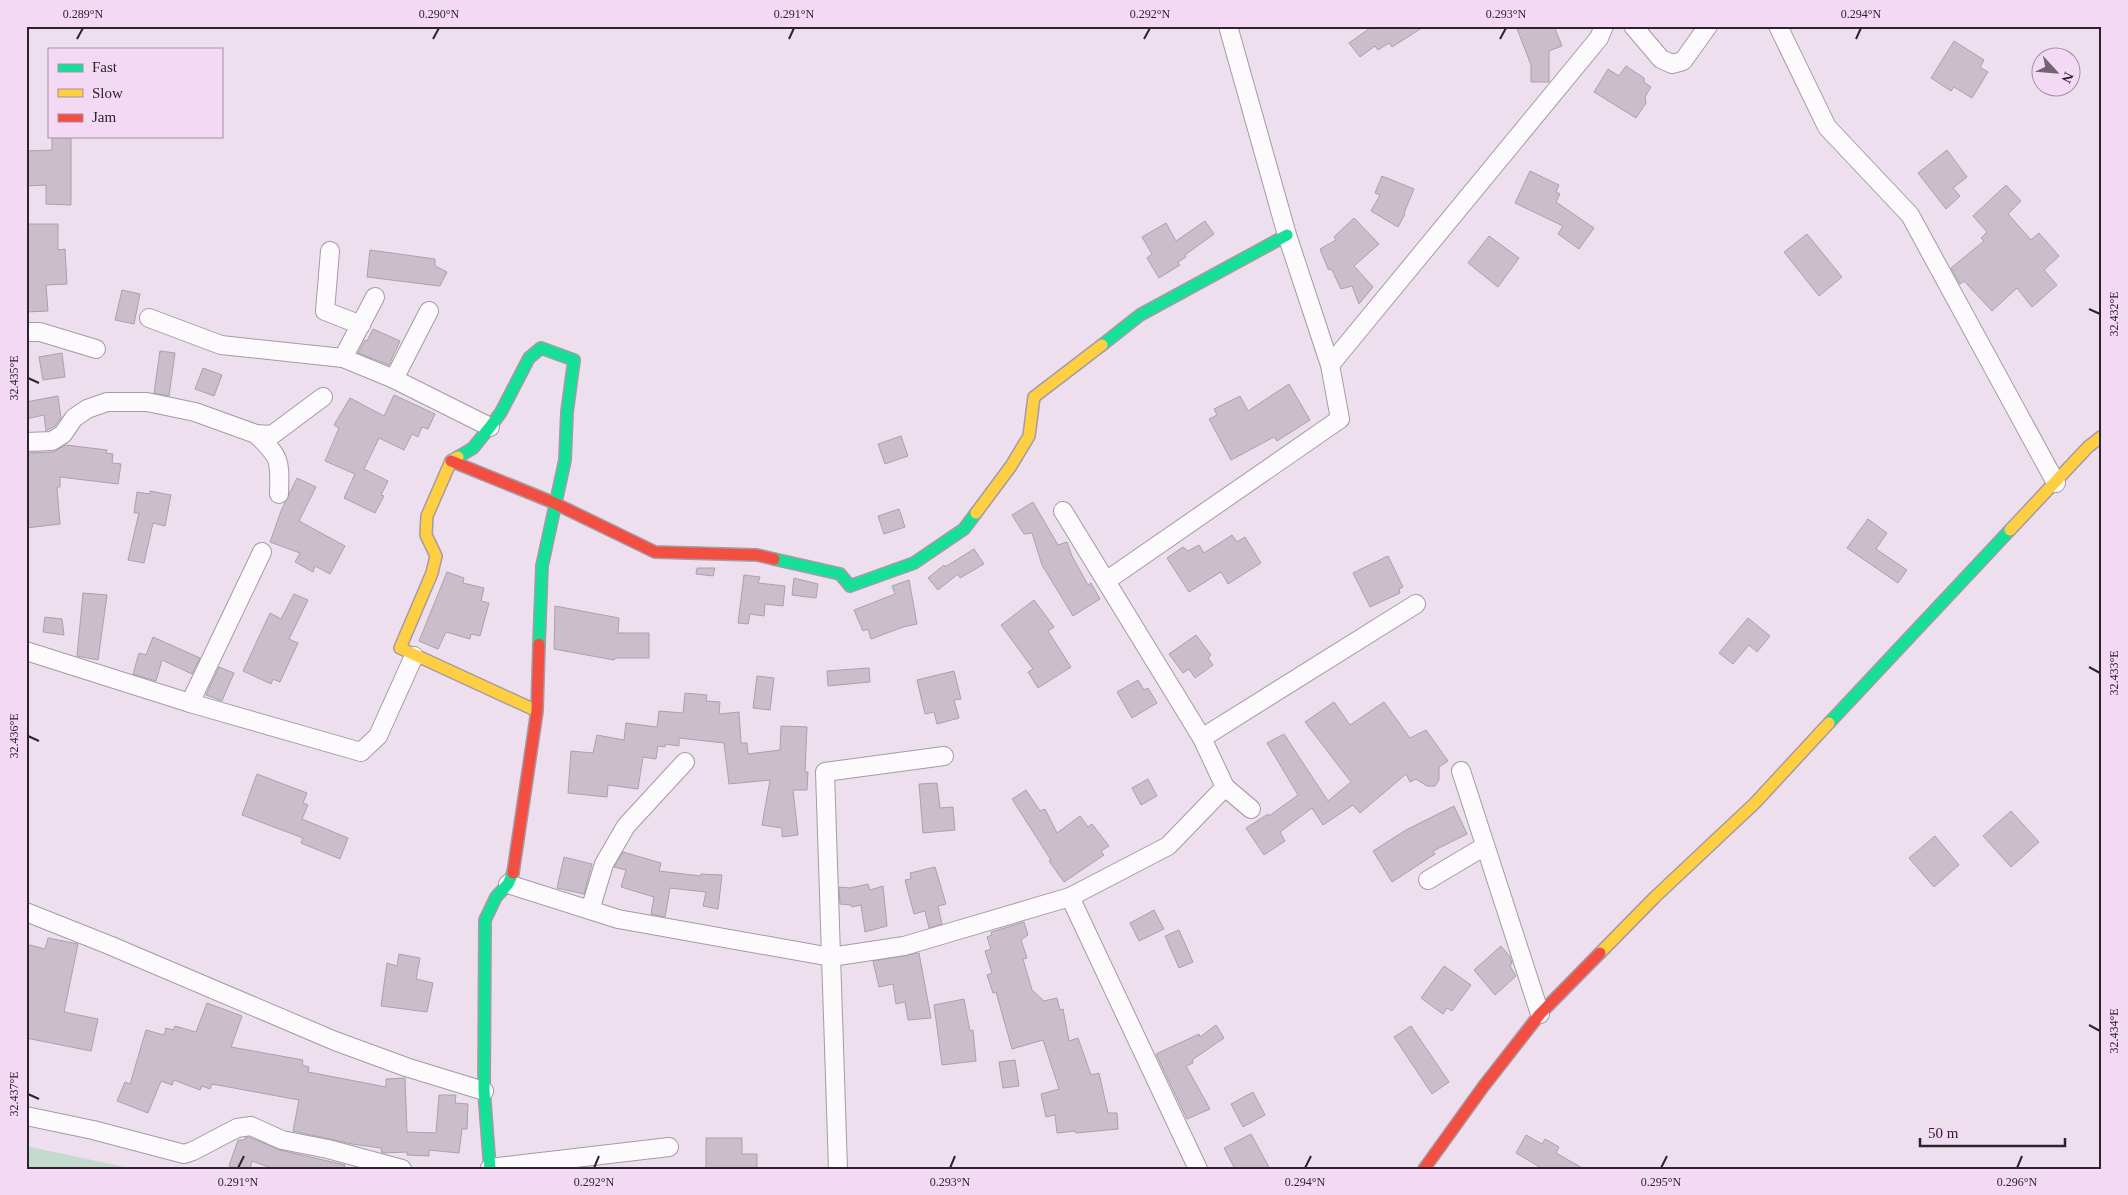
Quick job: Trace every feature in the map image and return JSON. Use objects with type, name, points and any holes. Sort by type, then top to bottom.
[{"type":"street","points":[[1106,581],[1340,419],[1330,365],[1287,235],[1228,26]]},
{"type":"street","points":[[1330,365],[1599,38],[1604,26]]},
{"type":"street","points":[[1633,26],[1661,59],[1672,64],[1683,61],[1708,26]]},
{"type":"street","points":[[1778,26],[1827,127],[1910,215],[2056,483]]},
{"type":"street","points":[[450,461],[556,503],[655,552],[757,555],[840,574],[850,586],[914,563],[964,529],[1011,466],[1029,436],[1034,397],[1140,315],[1287,235]]},
{"type":"street","points":[[330,251],[325,311],[360,324]]},
{"type":"street","points":[[343,358],[375,297]]},
{"type":"street","points":[[394,380],[429,311]]},
{"type":"street","points":[[150,318],[220,345],[343,358],[394,380],[490,427]]},
{"type":"street","points":[[26,332],[40,332],[96,349]]},
{"type":"street","points":[[537,711],[400,648],[432,573],[436,556],[426,535],[427,516],[450,461],[472,448],[490,427],[501,412],[529,358],[541,348],[574,360],[567,412],[565,460],[542,566],[537,711],[515,867],[508,884],[496,897],[485,920],[484,1091],[490,1169],[669,1147]]},
{"type":"street","points":[[26,442],[52,441],[63,434],[74,418],[87,409],[107,402],[147,402],[195,412],[256,434],[272,435],[323,397]]},
{"type":"street","points":[[256,434],[270,447],[280,463],[279,494]]},
{"type":"street","points":[[1424,1169],[1540,1014],[1656,897],[1755,803],[2088,447],[2102,436]]},
{"type":"street","points":[[1063,511],[1202,738],[1225,787],[1250,810]]},
{"type":"street","points":[[190,703],[262,552]]},
{"type":"street","points":[[1202,738],[1416,604]]},
{"type":"street","points":[[26,651],[190,703],[361,752],[378,736],[414,656]]},
{"type":"street","points":[[838,1169],[825,772],[944,756]]},
{"type":"street","points":[[590,910],[604,864],[626,826],[685,762]]},
{"type":"street","points":[[1461,771],[1540,1014]]},
{"type":"street","points":[[508,884],[618,919],[831,957],[904,946],[1070,896],[1168,846],[1225,787]]},
{"type":"street","points":[[1428,880],[1485,846]]},
{"type":"street","points":[[1070,896],[1198,1169]]},
{"type":"street","points":[[26,912],[109,945],[335,1041],[406,1067],[484,1091]]},
{"type":"street","points":[[26,1116],[93,1130],[184,1154],[237,1128],[251,1126],[282,1140],[328,1149],[396,1168]]},
{"type":"green space","points":[[26,1146],[134,1169],[26,1169]]},
{"type":"building","points":[[1373,26],[1425,26],[1392,47],[1389,43],[1378,50],[1375,46],[1360,57],[1349,43]]},
{"type":"building","points":[[1516,26],[1554,26],[1562,46],[1549,51],[1549,82],[1531,82],[1531,65]]},
{"type":"building","points":[[1954,41],[1984,60],[1980,67],[1988,72],[1972,98],[1954,87],[1951,91],[1931,78]]},
{"type":"building","points":[[1626,66],[1644,78],[1644,82],[1651,87],[1645,97],[1646,103],[1636,118],[1594,92],[1608,69],[1619,76]]},
{"type":"building","points":[[52,138],[71,138],[71,205],[46,204],[46,185],[26,186],[26,151],[52,150]]},
{"type":"building","points":[[1947,150],[1967,177],[1953,188],[1960,196],[1946,209],[1918,173]]},
{"type":"building","points":[[1530,171],[1559,185],[1556,192],[1560,194],[1556,202],[1594,228],[1579,249],[1558,234],[1563,226],[1515,203]]},
{"type":"building","points":[[1382,176],[1414,189],[1398,227],[1371,211],[1380,195],[1375,193]]},
{"type":"building","points":[[2006,185],[2021,201],[2008,214],[2031,240],[2039,233],[2059,256],[2044,270],[2057,285],[2032,307],[2017,288],[1992,311],[1964,281],[1960,284],[1951,268],[1984,241],[1981,238],[1987,232],[1973,216]]},
{"type":"building","points":[[1354,218],[1379,244],[1354,266],[1373,287],[1359,304],[1352,286],[1341,289],[1332,270],[1328,269],[1320,249],[1336,240],[1334,237]]},
{"type":"building","points":[[1205,221],[1214,234],[1185,255],[1186,257],[1178,262],[1180,265],[1159,278],[1147,258],[1152,254],[1142,237],[1166,223],[1176,241]]},
{"type":"building","points":[[26,224],[58,224],[58,250],[65,249],[67,284],[46,285],[48,311],[26,312]]},
{"type":"building","points":[[1807,234],[1842,277],[1819,296],[1784,252]]},
{"type":"building","points":[[1489,236],[1519,258],[1498,287],[1468,263]]},
{"type":"building","points":[[370,250],[435,259],[435,266],[447,272],[440,286],[367,277]]},
{"type":"building","points":[[122,290],[140,294],[134,324],[115,320]]},
{"type":"building","points":[[373,329],[400,341],[389,365],[358,353]]},
{"type":"building","points":[[160,351],[175,353],[169,396],[154,393]]},
{"type":"building","points":[[62,353],[65,377],[43,380],[39,357]]},
{"type":"building","points":[[203,368],[222,375],[214,396],[195,389]]},
{"type":"building","points":[[1289,384],[1310,420],[1277,441],[1274,437],[1231,460],[1209,419],[1217,415],[1214,409],[1240,396],[1248,411]]},
{"type":"building","points":[[394,395],[435,414],[428,429],[422,427],[418,437],[412,434],[404,450],[379,438],[364,469],[388,481],[381,495],[384,496],[375,513],[344,498],[355,474],[325,461],[339,428],[334,425],[350,398],[384,416]]},
{"type":"building","points":[[58,396],[61,418],[55,426],[46,431],[44,415],[26,419],[26,402]]},
{"type":"building","points":[[901,436],[908,456],[885,464],[878,444]]},
{"type":"building","points":[[66,445],[107,450],[106,453],[113,454],[112,463],[121,464],[118,484],[60,477],[60,487],[57,487],[60,524],[26,528],[26,453],[53,452]]},
{"type":"building","points":[[297,478],[316,487],[299,521],[345,546],[330,574],[315,566],[313,572],[295,562],[300,553],[270,542],[281,511]]},
{"type":"building","points":[[150,491],[171,495],[165,526],[153,523],[144,563],[128,560],[139,513],[134,513],[137,492],[150,494]]},
{"type":"building","points":[[1033,502],[1058,545],[1067,542],[1072,556],[1088,585],[1091,583],[1100,599],[1073,616],[1042,565],[1032,533],[1024,534],[1012,515]]},
{"type":"building","points":[[899,509],[905,527],[884,534],[878,516]]},
{"type":"building","points":[[1868,519],[1887,533],[1876,549],[1907,570],[1898,583],[1847,548]]},
{"type":"building","points":[[1232,535],[1237,542],[1245,537],[1261,563],[1228,584],[1221,572],[1189,592],[1167,558],[1183,547],[1188,551],[1199,545],[1204,553]]},
{"type":"building","points":[[974,549],[984,564],[960,578],[958,574],[938,590],[928,578],[944,565],[945,567]]},
{"type":"building","points":[[1388,556],[1403,587],[1399,589],[1400,593],[1370,607],[1353,573]]},
{"type":"building","points":[[697,568],[715,568],[713,576],[696,574]]},
{"type":"building","points":[[447,572],[464,578],[463,583],[484,588],[481,601],[489,603],[480,636],[471,634],[470,639],[446,632],[438,649],[419,641]]},
{"type":"building","points":[[744,575],[760,577],[758,583],[785,586],[783,606],[765,604],[764,616],[750,614],[748,624],[738,623]]},
{"type":"building","points":[[794,578],[818,584],[816,598],[792,595]]},
{"type":"building","points":[[909,580],[917,624],[871,639],[868,629],[863,631],[854,610],[895,594],[892,586]]},
{"type":"building","points":[[83,593],[107,595],[98,660],[77,656]]},
{"type":"building","points":[[294,594],[308,600],[289,639],[298,643],[280,682],[273,679],[271,684],[243,671],[270,613],[281,619]]},
{"type":"building","points":[[1034,600],[1054,627],[1048,631],[1071,667],[1038,688],[1028,672],[1033,669],[1001,625]]},
{"type":"building","points":[[555,606],[619,618],[618,633],[649,633],[649,658],[615,658],[614,660],[554,649]]},
{"type":"building","points":[[45,617],[62,619],[64,635],[43,632]]},
{"type":"building","points":[[1748,618],[1770,636],[1757,652],[1749,645],[1733,664],[1719,653]]},
{"type":"building","points":[[1196,635],[1211,655],[1208,658],[1213,665],[1195,678],[1189,669],[1183,673],[1169,654]]},
{"type":"building","points":[[153,637],[200,658],[192,674],[162,660],[156,681],[133,674],[139,653],[146,655]]},
{"type":"building","points":[[219,667],[234,673],[222,701],[206,695]]},
{"type":"building","points":[[869,668],[870,682],[828,686],[827,671]]},
{"type":"building","points":[[954,671],[961,699],[954,700],[959,718],[937,724],[934,712],[925,714],[917,680]]},
{"type":"building","points":[[757,676],[774,678],[770,710],[753,708]]},
{"type":"building","points":[[1138,680],[1144,690],[1148,688],[1157,703],[1132,718],[1117,692]]},
{"type":"building","points":[[685,693],[707,695],[706,701],[720,702],[719,714],[739,712],[741,743],[747,743],[748,754],[780,750],[781,726],[807,727],[805,772],[808,772],[807,790],[793,790],[798,835],[782,837],[782,828],[762,825],[770,780],[729,784],[724,743],[679,738],[679,746],[665,744],[665,747],[658,746],[656,759],[643,757],[638,789],[608,785],[607,797],[568,793],[571,751],[593,753],[597,735],[624,740],[626,723],[657,727],[659,711],[683,713]]},
{"type":"building","points":[[1334,702],[1350,725],[1384,702],[1410,738],[1426,730],[1448,761],[1439,767],[1439,780],[1435,786],[1427,786],[1416,779],[1410,782],[1406,774],[1360,813],[1353,805],[1323,825],[1312,808],[1280,832],[1285,841],[1264,855],[1246,828],[1268,814],[1269,816],[1298,795],[1267,743],[1284,734],[1328,801],[1351,782],[1305,722]]},
{"type":"building","points":[[257,774],[307,793],[303,803],[308,805],[302,819],[348,838],[340,859],[301,843],[303,838],[242,815]]},
{"type":"building","points":[[1148,779],[1157,796],[1141,805],[1132,788]]},
{"type":"building","points":[[937,783],[940,808],[953,807],[955,830],[923,833],[919,784]]},
{"type":"building","points":[[1026,790],[1040,811],[1045,809],[1057,833],[1080,816],[1088,827],[1092,824],[1109,846],[1101,851],[1104,855],[1064,882],[1049,861],[1051,860],[1012,799]]},
{"type":"building","points":[[1454,806],[1467,834],[1433,851],[1435,854],[1392,882],[1373,851],[1406,830]]},
{"type":"building","points":[[2011,811],[2039,842],[2011,867],[1983,836]]},
{"type":"building","points":[[1935,836],[1959,865],[1934,887],[1909,858]]},
{"type":"building","points":[[623,852],[661,863],[659,871],[701,876],[701,874],[722,875],[718,909],[703,906],[706,892],[670,888],[665,917],[651,914],[654,897],[621,887],[626,870],[614,867]]},
{"type":"building","points":[[564,857],[592,864],[584,894],[557,888]]},
{"type":"building","points":[[935,867],[946,904],[938,906],[942,924],[929,928],[925,911],[914,914],[905,880],[911,879],[910,873]]},
{"type":"building","points":[[868,884],[870,890],[883,886],[887,926],[865,932],[861,905],[852,907],[851,905],[840,904],[839,887],[850,888]]},
{"type":"building","points":[[1154,910],[1164,929],[1139,941],[1130,923]]},
{"type":"building","points":[[1024,922],[1028,935],[1021,940],[1027,958],[1023,959],[1032,990],[1044,1001],[1057,998],[1060,1010],[1063,1009],[1069,1041],[1078,1038],[1091,1075],[1099,1073],[1108,1113],[1117,1113],[1118,1129],[1057,1133],[1055,1115],[1046,1117],[1041,1094],[1059,1089],[1043,1040],[1012,1049],[996,992],[993,993],[987,975],[992,973],[985,951],[991,949],[987,937],[992,935],[991,932]]},
{"type":"building","points":[[1179,930],[1193,962],[1179,968],[1165,936]]},
{"type":"building","points":[[48,938],[78,944],[64,1012],[98,1019],[91,1051],[26,1038],[26,944],[45,949]]},
{"type":"building","points":[[1501,946],[1510,957],[1512,963],[1510,966],[1516,976],[1495,995],[1474,970]]},
{"type":"building","points":[[919,953],[931,1018],[908,1020],[905,1002],[896,1004],[893,984],[879,987],[873,961]]},
{"type":"building","points":[[399,954],[420,958],[416,979],[433,983],[427,1012],[381,1006],[387,963],[397,966]]},
{"type":"building","points":[[1444,966],[1471,985],[1452,1011],[1447,1008],[1443,1014],[1421,998]]},
{"type":"building","points":[[964,999],[970,1031],[973,1030],[976,1061],[942,1065],[934,1005]]},
{"type":"building","points":[[207,1003],[242,1016],[231,1047],[303,1060],[302,1065],[309,1067],[308,1072],[386,1087],[386,1079],[405,1078],[407,1132],[436,1133],[439,1095],[456,1095],[455,1103],[468,1104],[467,1129],[462,1129],[459,1153],[429,1150],[429,1156],[407,1155],[407,1152],[382,1153],[381,1148],[352,1144],[293,1131],[299,1100],[212,1084],[210,1089],[202,1086],[200,1090],[174,1080],[172,1085],[161,1081],[148,1113],[117,1101],[125,1082],[130,1084],[146,1030],[164,1035],[166,1028],[173,1030],[175,1026],[196,1032]]},
{"type":"building","points":[[1216,1025],[1224,1038],[1192,1060],[1193,1063],[1186,1066],[1210,1109],[1187,1119],[1156,1054],[1199,1034],[1200,1037]]},
{"type":"building","points":[[1411,1026],[1449,1082],[1432,1094],[1394,1037]]},
{"type":"building","points":[[1015,1060],[1019,1086],[1003,1088],[999,1062]]},
{"type":"building","points":[[1253,1092],[1265,1115],[1243,1127],[1231,1104]]},
{"type":"building","points":[[1251,1134],[1270,1169],[1235,1169],[1224,1148]]},
{"type":"building","points":[[1526,1135],[1542,1144],[1545,1139],[1559,1147],[1556,1153],[1584,1169],[1543,1169],[1516,1153]]},
{"type":"building","points":[[249,1137],[280,1150],[345,1165],[344,1169],[274,1169],[252,1161],[250,1169],[238,1169],[229,1166],[238,1140],[244,1140]]},
{"type":"building","points":[[706,1138],[742,1138],[742,1154],[757,1154],[757,1169],[706,1169]]},
{"type":"traffic: fast","points":[[1102,345],[1140,315],[1287,235]]},
{"type":"traffic: fast","points":[[458,457],[473,448],[501,412],[529,358],[541,348],[574,360],[567,412],[565,460],[542,566],[539,644]]},
{"type":"traffic: fast","points":[[774,559],[840,574],[850,586],[914,563],[964,529],[976,513]]},
{"type":"traffic: fast","points":[[1829,723],[2010,530]]},
{"type":"traffic: fast","points":[[490,1169],[484,1091],[485,920],[496,897],[508,884],[513,873]]},
{"type":"traffic: slow","points":[[976,513],[1011,466],[1029,436],[1034,397],[1102,345]]},
{"type":"traffic: slow","points":[[2010,530],[2088,447],[2102,436]]},
{"type":"traffic: slow","points":[[458,457],[451,461],[427,516],[426,535],[436,556],[432,573],[400,648],[537,711]]},
{"type":"traffic: slow","points":[[1600,953],[1655,897],[1755,803],[1829,723]]},
{"type":"traffic: jam","points":[[451,461],[552,502],[655,552],[757,555],[774,559]]},
{"type":"traffic: jam","points":[[513,873],[537,711],[539,644]]},
{"type":"traffic: jam","points":[[1424,1169],[1483,1087],[1540,1014],[1600,953]]}]
